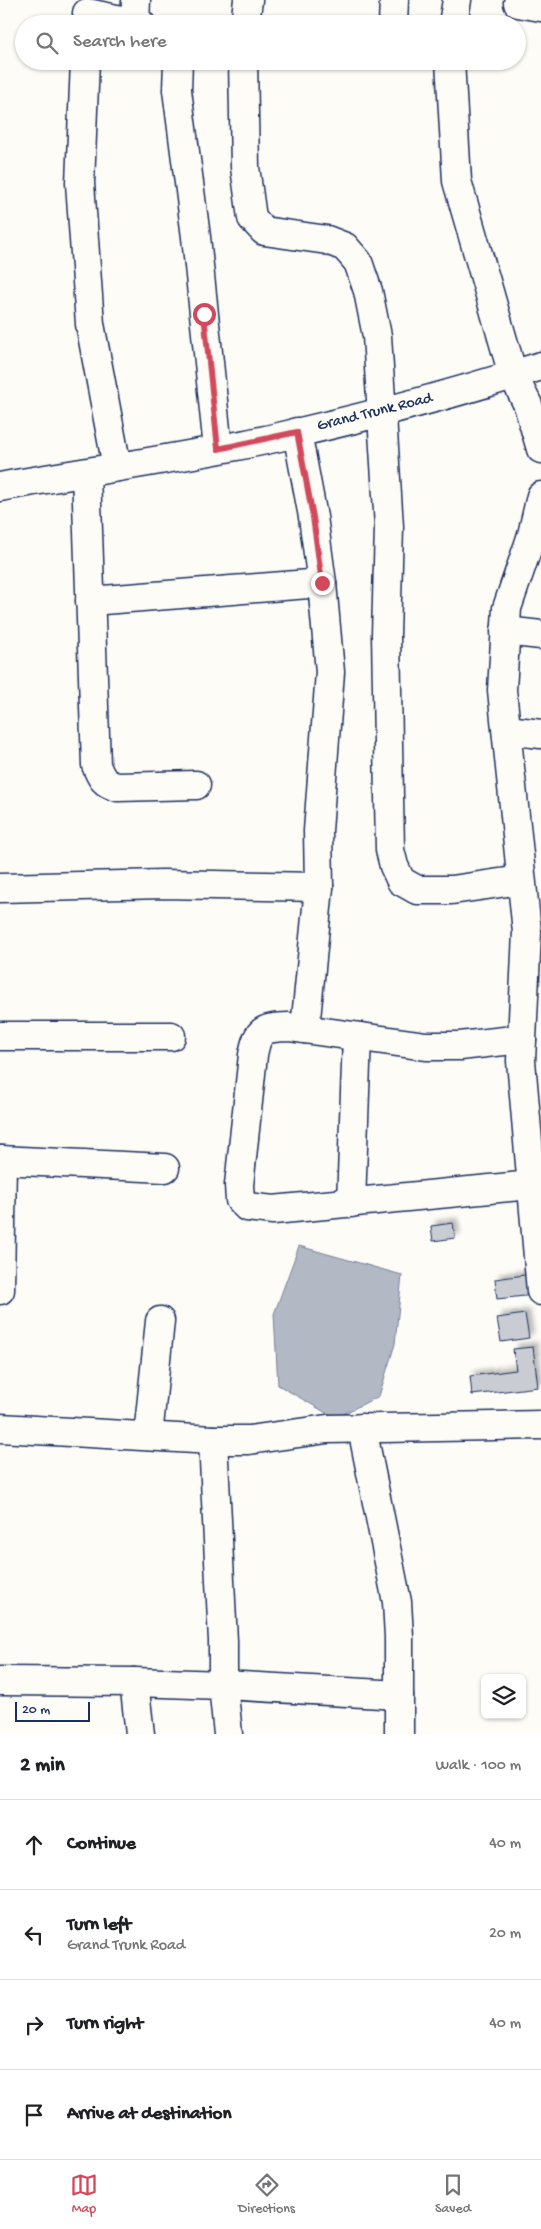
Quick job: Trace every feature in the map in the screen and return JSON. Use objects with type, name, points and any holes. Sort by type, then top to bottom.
[{"type":"street","points":[[246,15],[248,0]]},
{"type":"street","points":[[393,15],[394,0]]},
{"type":"street","points":[[454,15],[457,0]]},
{"type":"street","points":[[519,0],[518,3],[541,7]]},
{"type":"street","points":[[87,12],[137,15]]},
{"type":"street","points":[[85,70],[80,183],[90,315],[117,467]]},
{"type":"street","points":[[178,70],[177,90],[196,237],[218,449]]},
{"type":"street","points":[[243,70],[246,167],[252,218],[264,230],[327,240],[345,247],[358,262],[368,291],[377,336],[380,412],[389,527],[386,644],[390,850],[394,866],[401,881],[417,890],[452,890],[521,880]]},
{"type":"street","points":[[451,70],[457,181],[513,375],[528,405],[541,449]]},
{"type":"street","name":"Grand Trunk Road","points":[[0,487],[218,449],[297,432],[380,412],[541,366]]},
{"type":"street","points":[[297,432],[313,517],[322,583],[330,672],[318,831],[319,887],[306,1030]]},
{"type":"street","points":[[86,473],[96,765],[101,778],[108,785],[196,785]]},
{"type":"street","points":[[541,496],[532,535],[506,608],[502,690],[521,880],[533,914],[527,932],[532,1006],[522,1039],[521,1061],[531,1185],[538,1223],[541,1291]]},
{"type":"street","points":[[90,601],[322,583]]},
{"type":"street","points":[[505,631],[541,635]]},
{"type":"street","points":[[507,730],[541,734]]},
{"type":"street","points":[[0,888],[163,884],[319,887]]},
{"type":"street","points":[[522,1039],[460,1046],[426,1046],[306,1030],[272,1028],[263,1031],[256,1038],[239,1185],[240,1200],[247,1207],[274,1210],[531,1185]]},
{"type":"street","points":[[0,1036],[170,1036]]},
{"type":"street","points":[[351,1203],[357,1037]]},
{"type":"street","points":[[0,1290],[1,1160],[165,1168]]},
{"type":"street","points":[[148,1436],[160,1321]]},
{"type":"street","points":[[0,1428],[213,1440],[249,1440],[327,1429],[541,1425]]},
{"type":"street","points":[[362,1428],[397,1602],[399,1734]]},
{"type":"street","points":[[213,1440],[223,1641],[223,1685],[228,1734]]},
{"type":"street","points":[[0,1681],[223,1685],[399,1695]]},
{"type":"street","points":[[134,1682],[140,1734]]},
{"type":"shaded area","points":[[299,1246],[402,1275],[395,1344],[379,1396],[335,1418],[278,1385],[274,1314]]},
{"type":"building","points":[[453,1223],[455,1238],[433,1241],[431,1226]]},
{"type":"building","points":[[532,1274],[534,1295],[497,1299],[495,1279]]},
{"type":"building","points":[[525,1314],[529,1338],[501,1342],[497,1318]]},
{"type":"building","points":[[533,1347],[538,1387],[472,1395],[470,1376],[516,1370],[513,1349]]},
{"type":"route","points":[[204,314],[218,449],[297,432],[313,517],[322,583]]}]
